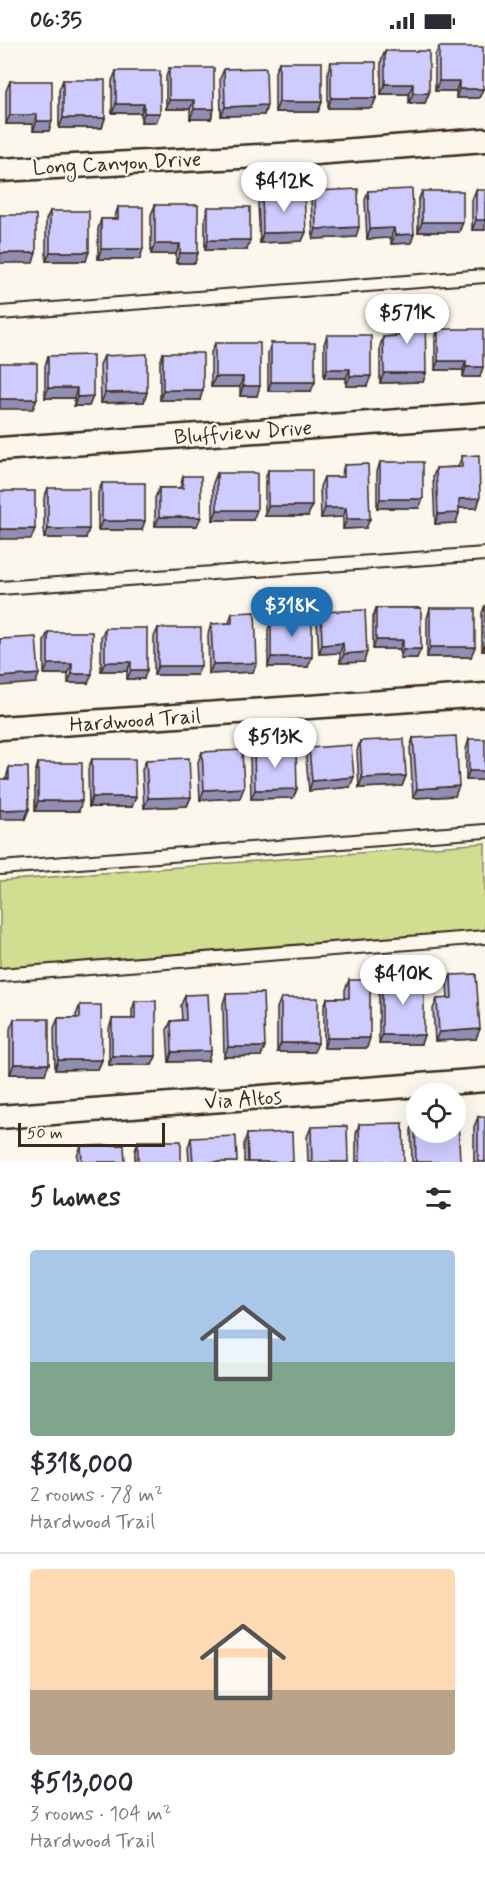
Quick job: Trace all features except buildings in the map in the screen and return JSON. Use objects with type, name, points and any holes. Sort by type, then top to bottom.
[{"type":"street","name":"Long Canyon Drive","points":[[0,170],[315,153],[485,140]]},
{"type":"street","name":"Bluffview Drive","points":[[0,449],[485,415]]},
{"type":"street","name":"Hardwood Trail","points":[[0,728],[485,695]]},
{"type":"street","name":"Via Altos","points":[[0,1117],[485,1080]]},
{"type":"lane","points":[[0,313],[485,276]]},
{"type":"lane","points":[[0,588],[485,554]]},
{"type":"lane","points":[[0,868],[485,831]]},
{"type":"lane","points":[[0,975],[485,937]]},
{"type":"green space","points":[[485,843],[485,933],[0,971],[0,881]]}]
